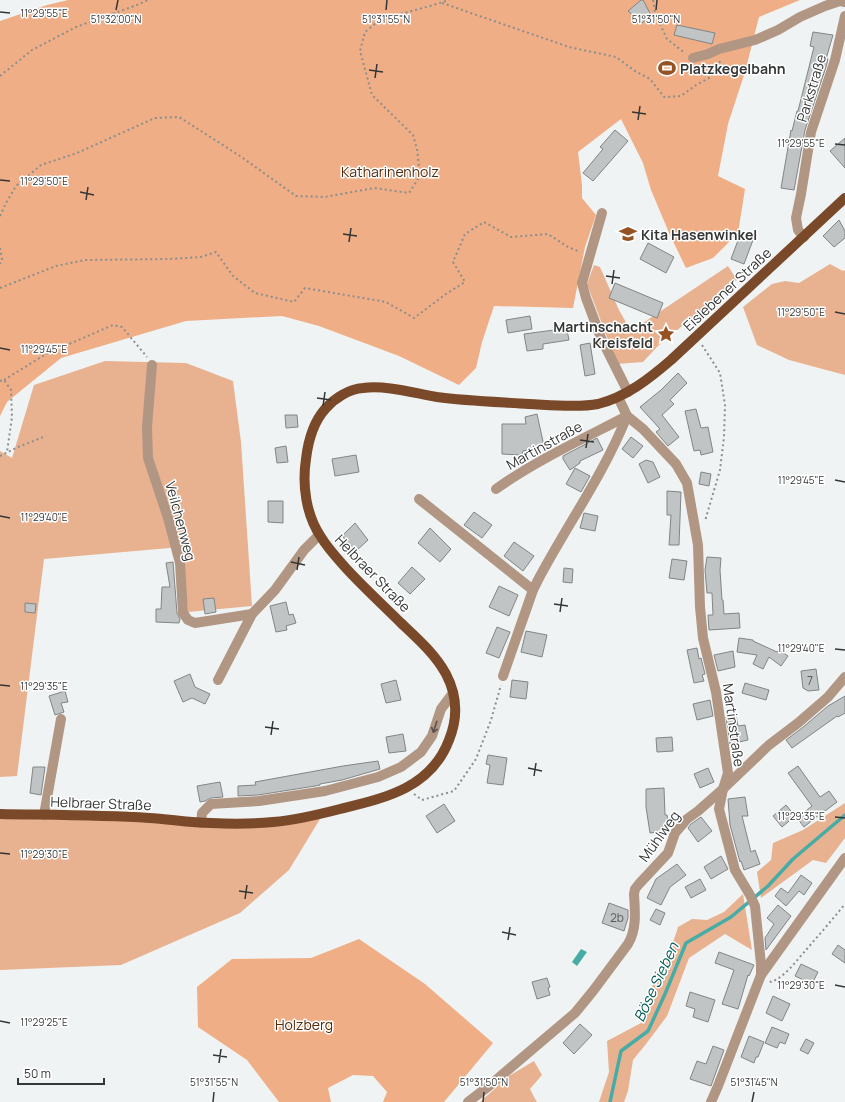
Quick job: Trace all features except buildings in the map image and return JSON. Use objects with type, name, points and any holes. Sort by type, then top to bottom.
[{"type":"main road","name":"Eislebener Straße","points":[[553,405],[592,405],[618,397],[637,387],[660,370],[697,337],[845,198]]},
{"type":"main road","name":"Helbraer Straße","points":[[0,814],[149,818],[201,823],[254,823],[295,819],[323,814],[371,802],[406,789],[420,779],[437,763],[451,736],[455,721],[456,707],[453,693],[444,671],[430,651],[352,575],[319,535],[306,498],[304,476],[306,456],[312,433],[326,407],[346,393],[360,388],[372,387],[453,398],[553,405]]},
{"type":"street","points":[[693,58],[719,49],[755,40],[825,6],[840,1],[845,2]]},
{"type":"street","name":"Parkstraße","points":[[804,237],[798,230],[796,218],[811,132],[835,60],[845,16]]},
{"type":"street","points":[[602,213],[582,283],[601,338],[628,392]]},
{"type":"street","name":"Veilchenweg","points":[[152,365],[147,427],[148,458],[168,518],[180,563],[183,613],[188,620],[195,623],[252,614]]},
{"type":"street","name":"Martinstraße","points":[[618,397],[627,416],[643,429],[676,464],[687,484],[698,545],[700,607],[703,638],[716,692],[728,773],[719,809],[735,870],[755,906],[761,974]]},
{"type":"street","points":[[504,676],[533,590],[551,555],[605,464],[627,416]]},
{"type":"street","name":"Martinstraße","points":[[496,488],[532,466],[627,416]]},
{"type":"street","points":[[419,499],[533,590]]},
{"type":"street","points":[[218,680],[252,614],[275,590],[304,550],[319,535]]},
{"type":"street","name":"Mühlweg","points":[[468,1102],[529,1053],[571,1017],[579,1008],[630,941],[635,926],[634,894],[637,887],[668,852],[675,833],[687,819],[723,789],[769,745],[798,723],[828,697],[845,677]]},
{"type":"street","points":[[201,823],[202,813],[211,804],[259,801],[325,791],[378,777],[401,767],[421,752],[432,736],[440,709],[453,693]]},
{"type":"street","points":[[44,815],[62,719]]},
{"type":"street","points":[[711,1102],[761,974],[845,858]]},
{"type":"path","points":[[0,76],[32,50],[76,27],[148,0]]},
{"type":"path","points":[[0,216],[16,186],[41,165],[77,153],[155,118],[179,117],[240,156],[296,196],[325,197],[374,188],[409,193],[420,176],[417,149],[413,135],[372,94],[360,51],[365,32],[381,18],[449,0]]},
{"type":"path","points":[[653,0],[655,13],[667,39],[693,58]]},
{"type":"path","points":[[440,3],[569,47],[616,57],[635,71],[650,79],[664,97],[681,96],[696,84],[709,78],[716,71],[721,58],[719,49]]},
{"type":"path","points":[[0,288],[56,266],[85,260],[170,259],[201,257],[216,252],[233,276],[255,293],[294,302],[304,288],[386,302],[414,318],[465,282],[453,262],[465,234],[484,222],[511,237],[548,234],[568,247],[589,256]]},
{"type":"path","points":[[0,248],[2,260],[0,264]]},
{"type":"path","points":[[0,381],[46,354],[113,325],[122,327],[143,351],[152,365]]},
{"type":"path","points":[[697,337],[720,374],[725,405],[724,438],[720,470],[704,523]]},
{"type":"path","points":[[4,380],[11,390],[12,417],[7,452]]},
{"type":"path","points":[[0,456],[46,436]]},
{"type":"path","points":[[406,789],[422,800],[454,791],[476,759],[491,720],[504,676]]},
{"type":"path","points":[[761,974],[771,982],[778,979],[813,943],[845,904]]},
{"type":"shaded area","points":[[830,264],[843,271],[845,270],[845,375],[789,360],[757,345],[743,307],[772,284],[785,281],[799,283]]},
{"type":"shaded area","points":[[594,265],[600,267],[619,310],[631,331],[728,266],[737,280],[657,347],[643,362],[617,364],[587,284]]},
{"type":"shaded area","points":[[105,361],[186,363],[233,381],[241,442],[252,606],[188,612],[181,547],[44,559],[17,776],[0,777],[0,451],[12,458],[34,385]]},
{"type":"shaded area","points":[[845,803],[845,838],[826,863],[813,860],[761,898],[757,872],[771,860],[773,843],[803,830]]},
{"type":"shaded area","points":[[0,814],[201,823],[323,814],[289,870],[240,913],[121,965],[0,970]]},
{"type":"shaded area","points":[[743,894],[752,950],[725,934],[689,958],[667,1016],[633,1060],[628,1091],[624,1102],[599,1102],[609,1072],[607,1041],[643,1022],[654,981],[666,964],[678,927],[692,919],[707,920],[724,912]]},
{"type":"shaded area","points":[[534,1061],[542,1075],[530,1089],[537,1102],[480,1102],[509,1076]]},
{"type":"green space","name":"Katharinenholz","points":[[68,0],[800,0],[759,17],[745,72],[728,124],[718,176],[745,189],[738,233],[713,258],[686,268],[651,190],[643,163],[621,119],[578,152],[582,198],[596,215],[585,247],[573,308],[494,306],[482,342],[476,368],[459,385],[399,356],[319,326],[282,316],[186,321],[61,358],[7,402],[0,416],[0,21],[47,5]]},
{"type":"green space","name":"Holzberg","points":[[359,939],[425,984],[493,1043],[444,1102],[383,1102],[387,1092],[373,1076],[353,1075],[328,1088],[331,1102],[279,1102],[247,1060],[198,1027],[197,987],[232,959],[311,958]]},
{"type":"water","points":[[581,949],[587,952],[577,966],[572,962]]},
{"type":"waterway","name":"Böse Sieben","points":[[610,1102],[621,1051],[648,1031],[686,943],[731,917],[768,886],[793,859],[845,815]]},
{"type":"place","name":"Platzkegelbahn","points":[[667,68]]},
{"type":"place","name":"Kita Hasenwinkel","points":[[628,234]]},
{"type":"place","name":"Martinschacht Kreisfeld","points":[[666,334]]}]
